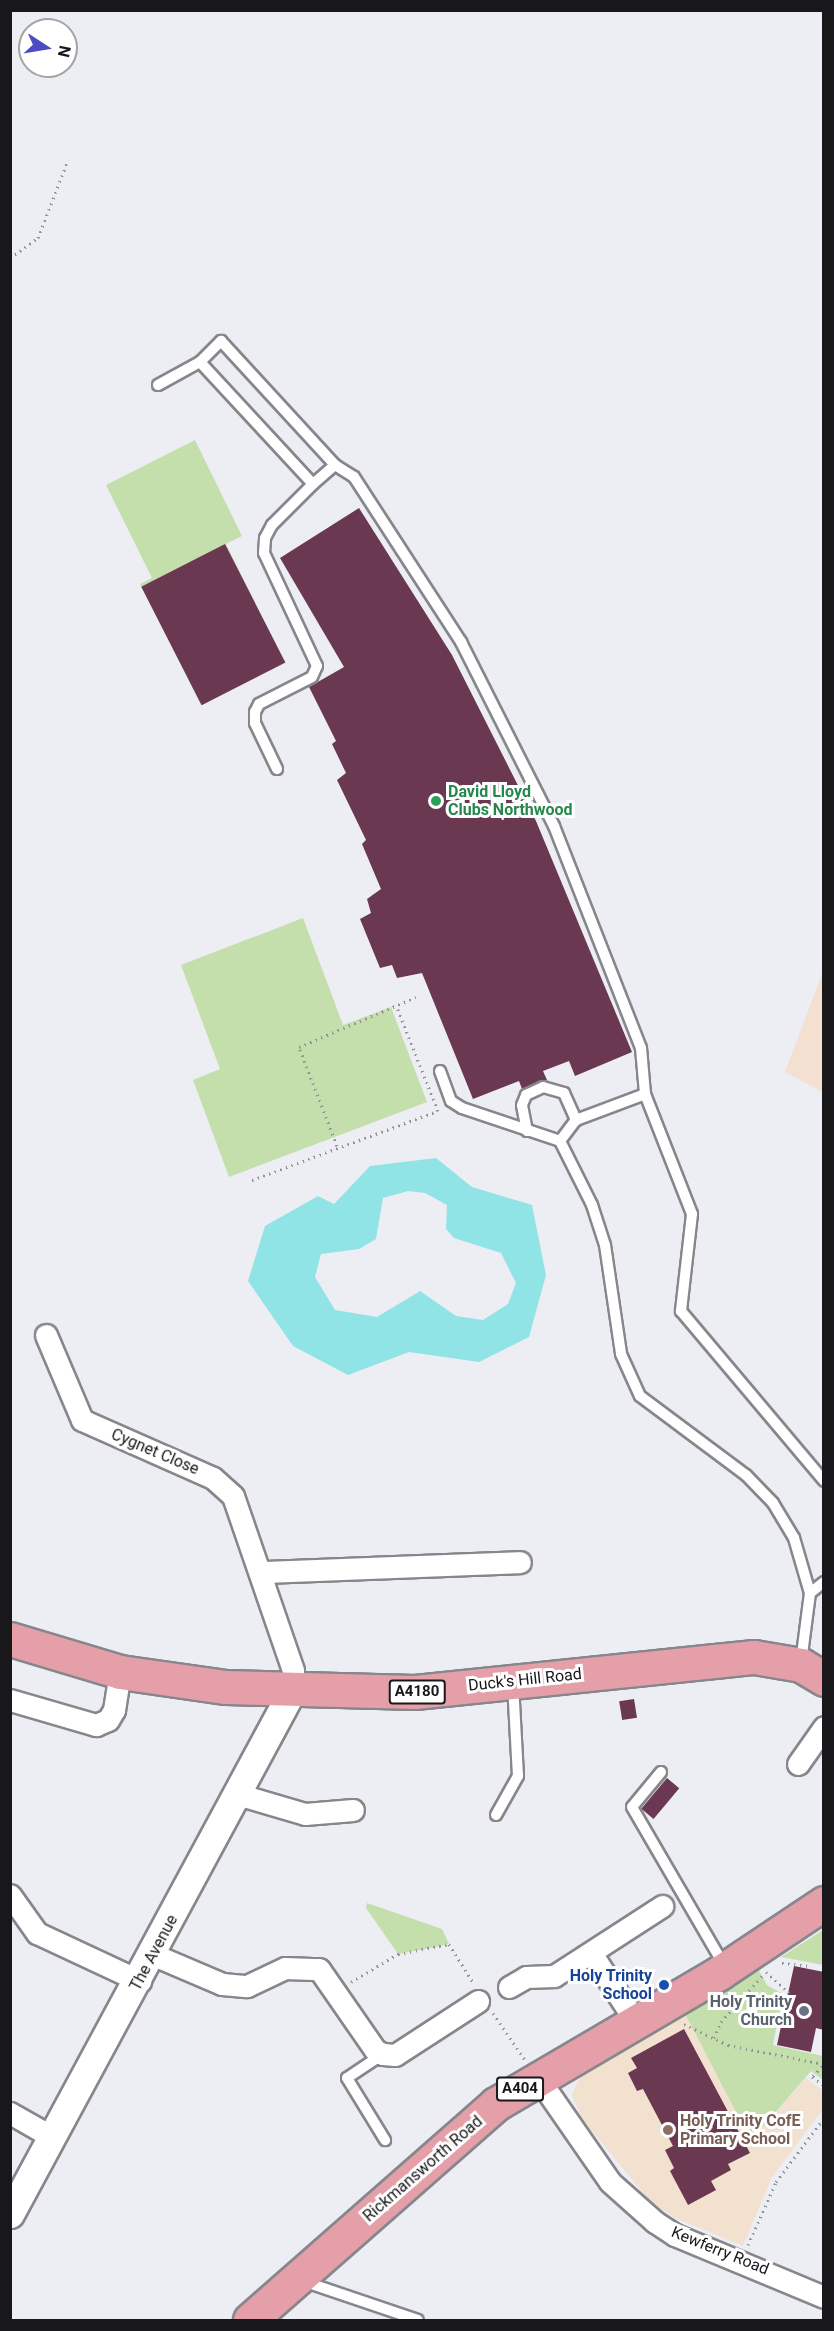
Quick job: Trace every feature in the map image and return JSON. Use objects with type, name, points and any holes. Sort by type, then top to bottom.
[{"type":"main road","name":"Duck's Hill Road","points":[[10,1639],[120,1672],[226,1687],[415,1692],[754,1657],[812,1672]]},
{"type":"main road","name":"Rickmansworth Road","points":[[250,2320],[496,2104],[726,1968],[760,1960],[824,1903]]},
{"type":"street","name":"Cygnet Close","points":[[46,1335],[82,1420],[225,1485],[246,1522],[293,1670],[293,1689]]},
{"type":"street","points":[[262,1572],[520,1562]]},
{"type":"street","points":[[10,1700],[96,1725],[108,1719],[114,1710],[120,1672]]},
{"type":"street","name":"The Avenue","points":[[10,2214],[140,1981],[293,1689]]},
{"type":"street","points":[[798,1764],[824,1727]]},
{"type":"street","points":[[237,1794],[305,1814],[353,1810]]},
{"type":"street","points":[[10,1894],[37,1933],[140,1981]]},
{"type":"street","points":[[509,1987],[526,1977],[554,1976],[662,1906]]},
{"type":"street","points":[[591,1953],[636,2022]]},
{"type":"street","points":[[154,1954],[222,1984],[248,1986],[285,1968],[304,1965],[319,1970],[375,2050],[383,2054],[394,2055],[480,2000]]},
{"type":"street","name":"Kewferry Road","points":[[538,2078],[610,2182],[675,2235],[741,2260],[824,2297]]},
{"type":"street","points":[[10,2114],[52,2137]]},
{"type":"lane","points":[[158,385],[200,362],[221,341],[335,465],[354,477],[461,642],[536,788],[641,1048],[645,1094],[692,1214],[681,1311],[824,1481]]},
{"type":"lane","points":[[200,362],[313,484]]},
{"type":"lane","points":[[277,769],[255,723],[255,712],[259,705],[312,677],[317,666],[264,553],[265,538],[272,525],[335,465]]},
{"type":"lane","points":[[440,1071],[451,1101],[527,1131],[560,1141],[592,1205],[605,1245],[627,1374],[651,1407],[746,1475],[773,1503],[794,1539],[810,1593],[812,1672]]},
{"type":"lane","points":[[527,1131],[522,1105],[526,1095],[543,1087],[564,1093],[576,1120]]},
{"type":"lane","points":[[560,1141],[576,1120],[645,1094]]},
{"type":"lane","points":[[810,1593],[824,1582]]},
{"type":"lane","points":[[496,1815],[518,1776],[513,1681]]},
{"type":"lane","points":[[661,1772],[632,1807],[726,1968]]},
{"type":"lane","points":[[383,2054],[347,2078],[385,2140]]},
{"type":"lane","points":[[298,2279],[418,2320]]},
{"type":"path","points":[[10,258],[38,237],[68,160]]},
{"type":"path","points":[[337,1146],[299,1047],[416,997]]},
{"type":"path","points":[[252,1179],[337,1146],[438,1112],[396,1005]]},
{"type":"path","points":[[335,1991],[398,1954],[449,1944],[480,2000],[538,2078]]},
{"type":"path","points":[[760,1960],[785,1961],[812,1966]]},
{"type":"path","points":[[760,1960],[789,1993]]},
{"type":"path","points":[[714,2038],[721,2022],[760,1960]]},
{"type":"path","points":[[670,2002],[683,2024],[714,2038],[823,2065],[812,2077],[824,2085]]},
{"type":"path","points":[[741,2260],[776,2181],[824,2118]]},
{"type":"shaded area","points":[[823,971],[824,1092],[785,1072]]},
{"type":"shaded area","name":"Holy Trinity CofE Primary School","points":[[682,2008],[751,2141],[806,2078],[823,2091],[823,2109],[772,2177],[743,2246],[673,2217],[649,2200],[582,2119],[572,2095],[579,2079],[614,2050]]},
{"type":"green space","points":[[195,440],[242,536],[226,544],[285,663],[201,705],[140,584],[152,578],[106,485]]},
{"type":"green space","points":[[303,918],[343,1025],[391,1007],[427,1102],[229,1177],[193,1080],[220,1069],[181,965]]},
{"type":"green space","points":[[367,1903],[442,1929],[449,1944],[398,1954],[366,1908]]},
{"type":"green space","points":[[823,1930],[823,1965],[781,1957]]},
{"type":"green space","points":[[757,1967],[767,1985],[783,1994],[773,2045],[823,2056],[823,2080],[811,2071],[751,2141],[682,2008]]},
{"type":"water","points":[[436,1158],[472,1187],[532,1205],[546,1275],[529,1337],[479,1362],[409,1352],[348,1375],[293,1346],[248,1281],[265,1226],[318,1196],[334,1204],[370,1166]],"holes":[[[408,1191],[425,1193],[447,1205],[446,1229],[454,1238],[501,1253],[516,1283],[508,1304],[483,1320],[456,1316],[420,1291],[377,1317],[335,1310],[315,1277],[321,1254],[359,1249],[376,1239],[383,1198]]]},
{"type":"building","name":"David Lloyd Clubs Northwood","points":[[359,508],[452,655],[536,821],[632,1052],[575,1076],[569,1061],[543,1071],[547,1080],[522,1089],[519,1081],[473,1099],[422,973],[397,978],[392,965],[380,968],[360,919],[371,913],[367,899],[381,889],[362,844],[366,840],[337,780],[346,773],[332,744],[336,741],[309,687],[344,667],[280,558]]},
{"type":"building","points":[[225,544],[285,663],[202,705],[141,587]]},
{"type":"building","points":[[634,1699],[637,1718],[622,1720],[619,1701]]},
{"type":"building","points":[[667,1778],[679,1788],[654,1819],[641,1809]]},
{"type":"building","name":"Holy Trinity Church","points":[[794,1966],[824,1972],[824,2030],[816,2028],[811,2052],[777,2045]]},
{"type":"building","points":[[684,2029],[750,2153],[728,2164],[731,2170],[711,2181],[716,2190],[688,2205],[670,2171],[674,2168],[665,2150],[673,2146],[643,2089],[637,2091],[628,2073],[637,2068],[631,2058]]},
{"type":"place","name":"David Lloyd Clubs Northwood","points":[[436,801]]},
{"type":"place","name":"Holy Trinity School","points":[[664,1985]]},
{"type":"place","name":"Holy Trinity Church","points":[[804,2011]]},
{"type":"place","name":"Holy Trinity CofE Primary School","points":[[668,2130]]}]
